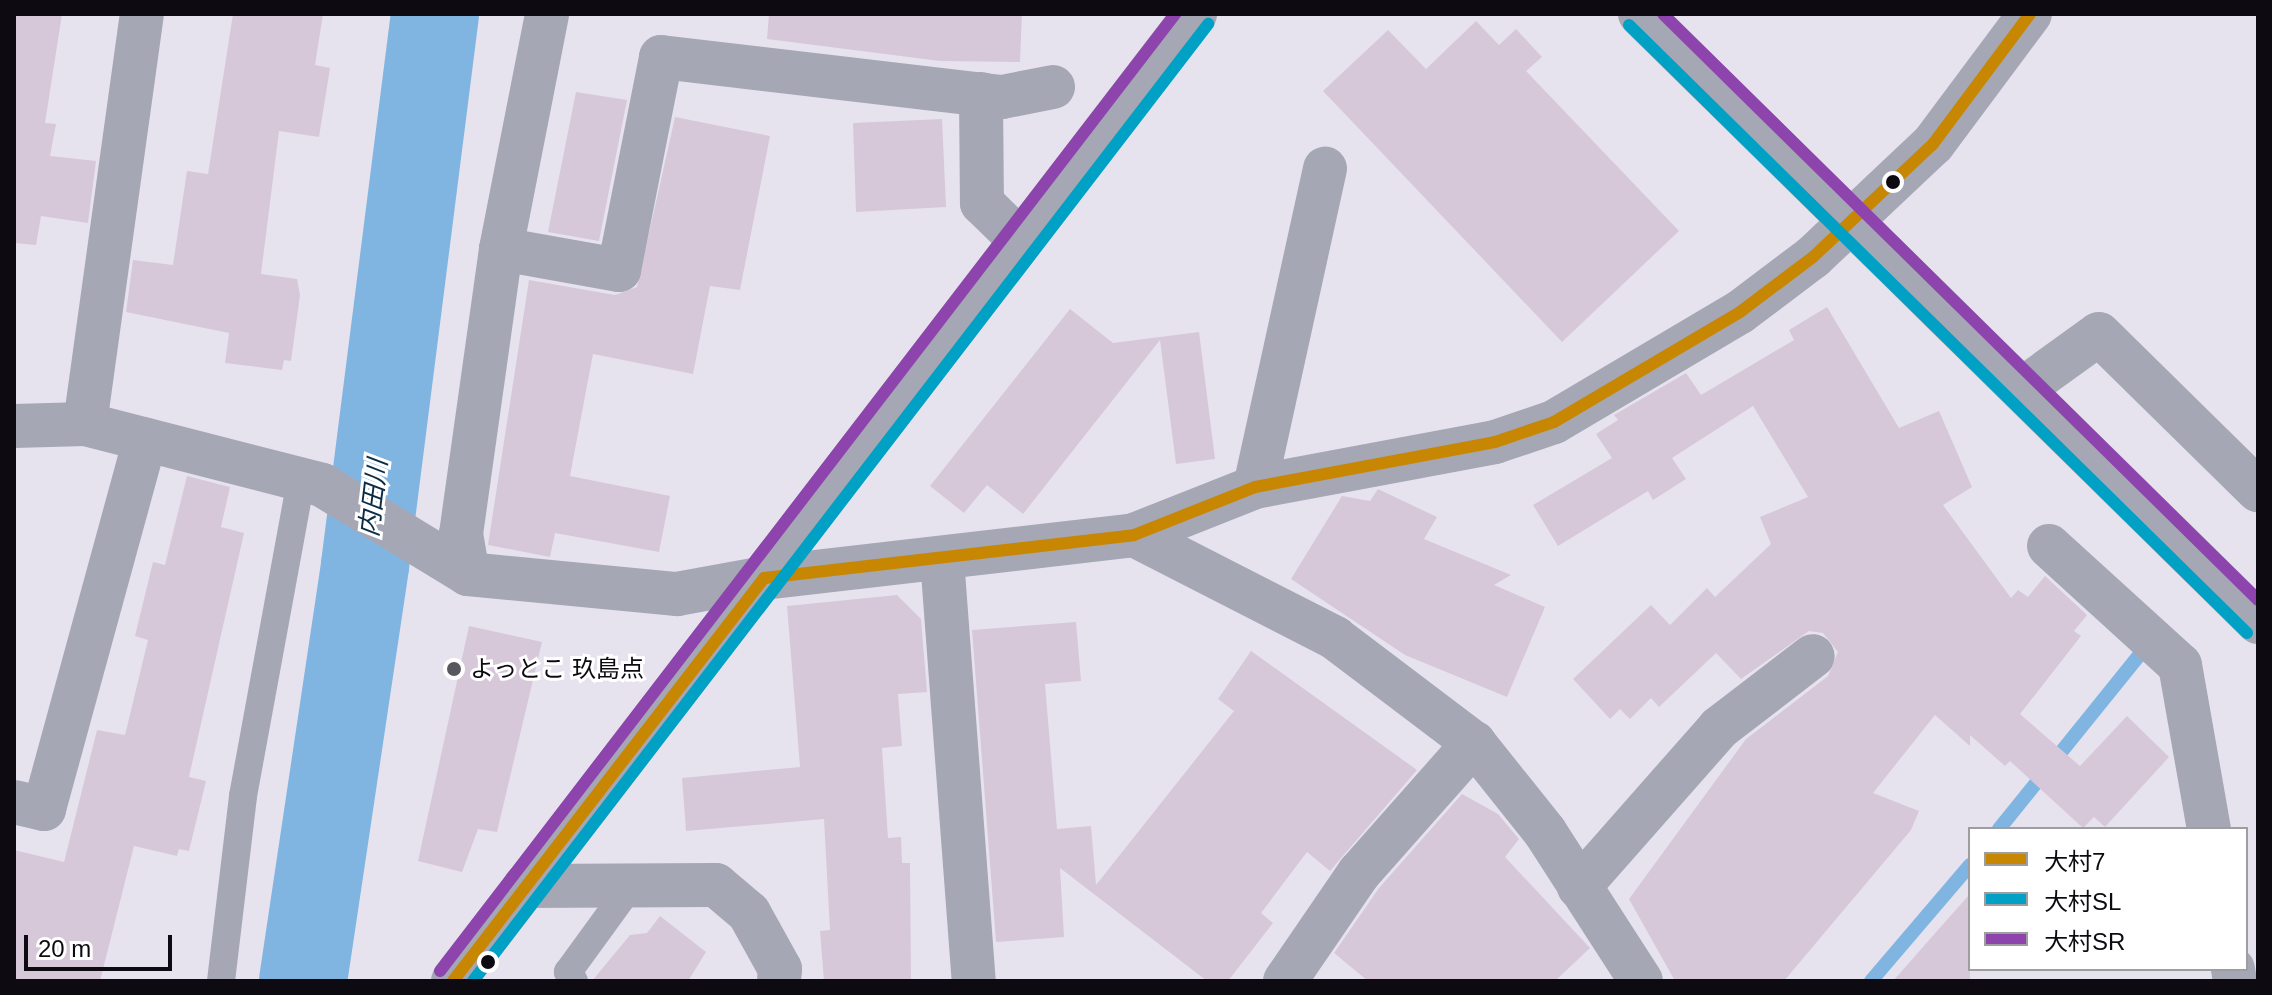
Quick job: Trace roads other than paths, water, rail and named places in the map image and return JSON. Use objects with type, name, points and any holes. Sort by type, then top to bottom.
[{"type":"street","points":[[85,424],[142,14]]},
{"type":"street","points":[[457,569],[501,249],[547,14]]},
{"type":"street","points":[[453,981],[1195,14]]},
{"type":"street","points":[[1640,14],[2024,388],[2258,622]]},
{"type":"street","points":[[14,426],[85,424],[312,482],[457,569],[677,594],[764,578],[1134,535],[1255,487],[1495,442],[1554,422],[1740,312],[1813,257],[1933,144],[2030,14]]},
{"type":"street","points":[[501,249],[619,270],[661,57],[981,94],[1053,87]]},
{"type":"street","points":[[981,94],[982,203],[1021,241]]},
{"type":"street","points":[[1255,487],[1325,169]]},
{"type":"street","points":[[2024,388],[2099,334],[2258,490]]},
{"type":"street","points":[[14,802],[44,809],[145,440]]},
{"type":"street","points":[[1134,535],[1335,638],[1474,743],[1579,887],[1641,981]]},
{"type":"street","points":[[2049,546],[2109,595],[2180,665],[2209,827]]},
{"type":"street","points":[[942,559],[974,981]]},
{"type":"street","points":[[1579,887],[1719,728],[1813,656]]},
{"type":"street","points":[[1285,981],[1359,873],[1474,743]]},
{"type":"street","points":[[525,886],[634,881],[716,885],[749,913],[780,969],[779,981]]},
{"type":"lane","points":[[221,981],[243,796],[312,482]]},
{"type":"lane","points":[[574,981],[568,972],[634,881]]},
{"type":"waterway","name":"内田川","points":[[303,981],[365,565],[435,14]]},
{"type":"waterway","points":[[2001,827],[2149,643]]},
{"type":"waterway","points":[[1871,981],[1968,867]]},
{"type":"place","name":"よっとこ 玖島点","points":[[454,669]]}]
